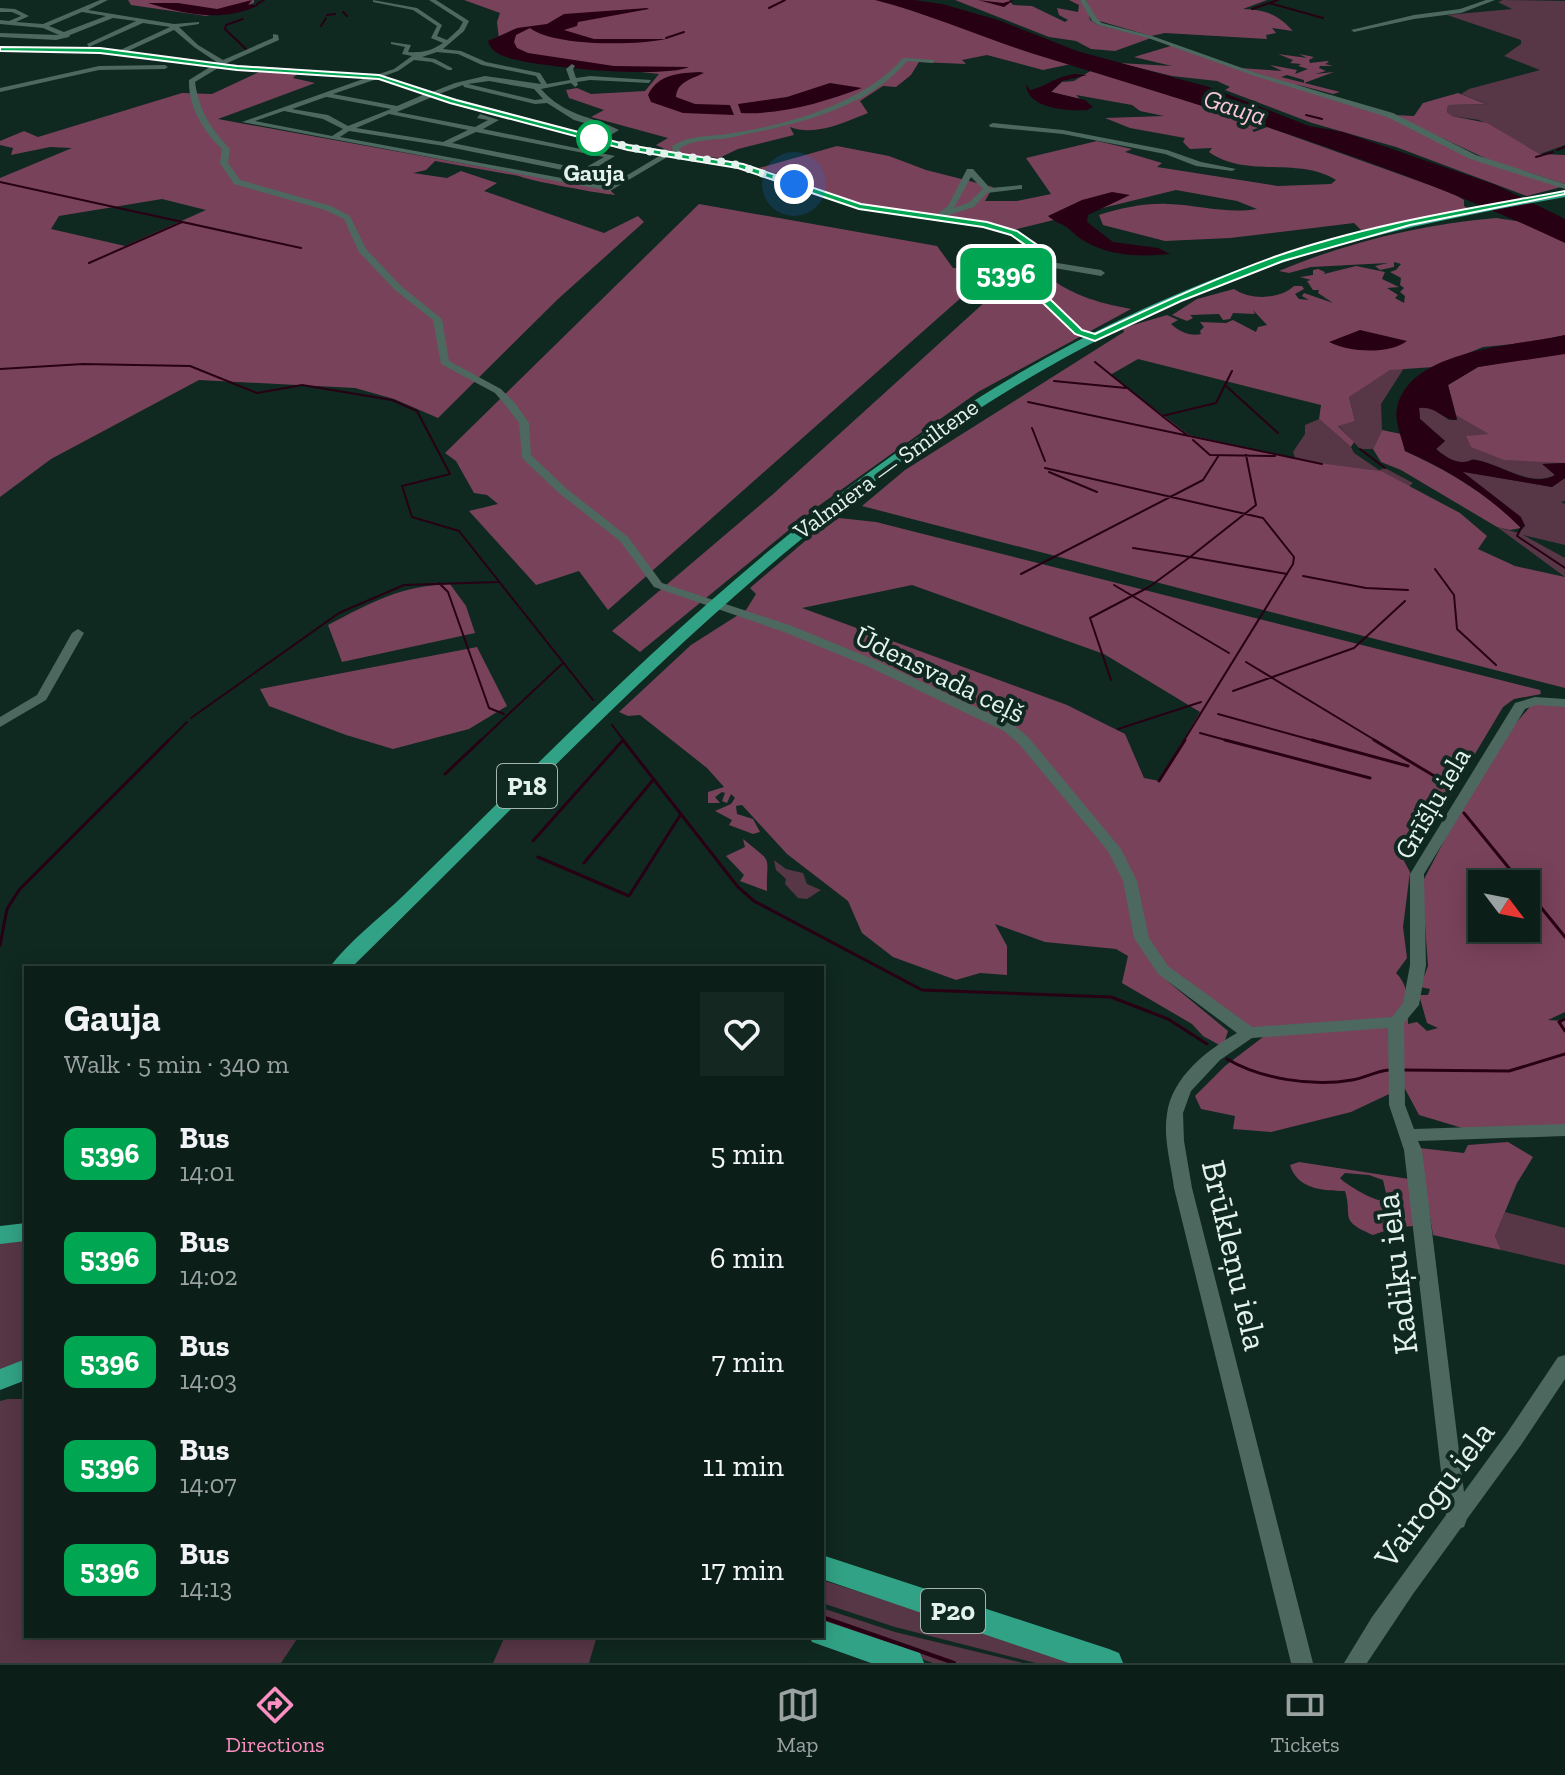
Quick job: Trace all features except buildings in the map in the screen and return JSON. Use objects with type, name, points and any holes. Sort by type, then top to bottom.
[{"type":"main road","name":"Valmiera — Smiltene","points":[[341,966],[715,604],[835,502],[975,403],[1022,374],[1150,311],[1268,263],[1381,229],[1565,194]]},
{"type":"main road","name":"P20","points":[[824,1568],[1109,1663]]},
{"type":"main road","name":"P20","points":[[824,1634],[910,1663]]},
{"type":"street","points":[[44,26],[105,0]]},
{"type":"street","points":[[377,0],[415,9],[440,29],[433,37],[448,42]]},
{"type":"street","points":[[432,0],[466,21],[437,50],[416,57],[400,68],[246,122],[610,189],[666,155]]},
{"type":"street","points":[[1083,0],[1094,20],[1100,24],[1150,37],[1390,115],[1473,157],[1565,187]]},
{"type":"street","points":[[1354,30],[1461,11],[1492,0]]},
{"type":"street","points":[[2,11],[13,10],[26,16],[2,23]]},
{"type":"street","points":[[85,11],[175,26],[197,23]]},
{"type":"street","points":[[0,35],[67,36],[112,16]]},
{"type":"street","points":[[89,45],[142,21]]},
{"type":"street","points":[[2,23],[44,26],[100,51]]},
{"type":"street","points":[[97,61],[175,26]]},
{"type":"street","points":[[175,26],[219,65]]},
{"type":"street","points":[[0,90],[99,68],[219,65],[253,53],[277,39],[275,35]]},
{"type":"street","points":[[393,43],[409,46],[404,53],[433,60],[450,69]]},
{"type":"street","points":[[0,49],[100,51],[219,65],[376,77],[598,139],[666,155],[740,166],[859,207],[972,222],[1006,230],[1024,238],[1046,255],[1053,263],[1051,265]]},
{"type":"street","points":[[437,50],[459,52],[484,64],[538,74],[548,101],[577,118],[615,130],[598,139]]},
{"type":"street","points":[[678,156],[675,148],[683,142],[742,133],[810,116],[879,86],[901,67],[905,59],[933,61]]},
{"type":"street","name":"Ūdensvada ceļš","points":[[219,65],[191,81],[196,95],[195,106],[207,133],[226,149],[224,163],[237,182],[328,208],[347,218],[362,250],[398,288],[437,319],[444,362],[498,391],[524,423],[524,452],[537,468],[624,539],[658,585],[871,663],[945,701],[1008,728],[1024,741],[1114,849],[1130,881],[1142,938],[1163,970],[1249,1033]]},
{"type":"street","points":[[572,66],[569,69],[574,83]]},
{"type":"street","points":[[333,138],[431,94],[457,84],[487,78],[540,86],[595,78],[649,81]]},
{"type":"street","points":[[457,84],[535,102],[548,101]]},
{"type":"street","points":[[422,154],[518,107],[442,90]]},
{"type":"street","points":[[323,94],[398,108]]},
{"type":"street","points":[[472,105],[465,108],[495,120],[476,130]]},
{"type":"street","points":[[282,109],[325,117],[348,129],[445,144],[585,172]]},
{"type":"street","points":[[388,112],[611,156],[569,181]]},
{"type":"street","points":[[993,125],[1063,132],[1167,152],[1199,164],[1232,169]]},
{"type":"street","points":[[487,166],[562,129]]},
{"type":"street","points":[[938,217],[951,207],[970,171],[986,191]]},
{"type":"street","points":[[938,217],[971,205],[986,191],[1019,187]]},
{"type":"street","points":[[1027,267],[1045,260],[1046,255]]},
{"type":"street","points":[[1095,338],[1079,332],[1047,302],[1006,276],[1005,271],[1051,265],[1101,273]]},
{"type":"street","points":[[0,723],[42,697],[78,633]]},
{"type":"street","name":"Grīšļu iela","points":[[1396,1022],[1411,1005],[1418,965],[1417,874],[1520,706],[1535,701],[1565,703]]},
{"type":"street","points":[[1249,1033],[1396,1022]]},
{"type":"street","name":"Kadiķu iela","points":[[1396,1022],[1397,1105],[1410,1135],[1457,1520]]},
{"type":"street","name":"Brūkleņu iela","points":[[1249,1033],[1230,1043],[1182,1093],[1175,1114],[1176,1136],[1183,1188],[1302,1663]]},
{"type":"street","points":[[1410,1135],[1565,1130]]},
{"type":"street","name":"Vairogu iela","points":[[1355,1663],[1386,1611],[1510,1447],[1565,1363]]},
{"type":"shaded area","points":[[128,0],[254,0],[254,3],[206,16],[131,5]]},
{"type":"shaded area","points":[[464,0],[881,0],[1071,64],[1043,70],[987,55],[962,60],[966,64],[919,62],[911,75],[896,87],[883,86],[860,101],[868,113],[840,124],[810,130],[790,127],[794,135],[738,149],[719,158],[667,153],[669,151],[656,145],[668,138],[591,117],[604,110],[569,98],[566,90],[577,88],[591,94],[645,91],[659,74],[543,61],[500,48],[497,22],[500,13]]},
{"type":"shaded area","points":[[955,0],[1009,0],[1013,5],[1032,6],[1065,22],[1068,20],[1059,15],[1057,8],[1078,12],[1079,5],[1069,0],[1080,0],[1087,5],[1090,20],[1098,25],[1151,38],[1115,51],[1091,49],[1076,41],[1049,37]]},
{"type":"shaded area","points":[[1086,0],[1267,0],[1243,9],[1271,14],[1293,31],[1272,28],[1276,33],[1266,35],[1267,39],[1165,33],[1151,36],[1096,20]]},
{"type":"shaded area","points":[[1565,1],[1565,145],[1540,154],[1479,120],[1452,116],[1447,112],[1448,105],[1487,104],[1461,94],[1469,89],[1540,70],[1504,56],[1521,44],[1521,40],[1447,15],[1512,9],[1498,2]]},
{"type":"shaded area","points":[[1174,45],[1240,68],[1282,71],[1270,65],[1297,70],[1295,74],[1308,69],[1298,66],[1301,64],[1290,63],[1293,60],[1278,54],[1314,57],[1309,60],[1310,63],[1327,61],[1325,64],[1333,66],[1320,66],[1326,71],[1315,74],[1334,72],[1304,83],[1340,92],[1333,94],[1295,84],[1380,113],[1473,156],[1565,186],[1527,196],[1396,147],[1312,123],[1225,90],[1230,87],[1217,81],[1172,76],[1119,63],[1172,66],[1134,57]],"holes":[[[1287,75],[1304,80],[1304,83],[1281,77]]]},
{"type":"shaded area","points":[[1092,70],[1264,126],[1252,130],[1254,132],[1267,127],[1452,193],[1464,200],[1464,206],[1469,209],[1361,230],[1354,223],[1230,238],[1165,241],[1103,225],[1099,215],[1133,206],[1159,204],[1257,209],[1237,201],[1176,190],[1013,230],[992,223],[874,208],[759,168],[837,146],[889,156],[926,170],[993,187],[985,201],[1017,201],[1051,194],[1026,158],[1097,141],[1132,149],[1125,152],[1162,163],[1157,167],[1278,186],[1331,184],[1336,180],[1305,169],[1256,166],[1224,160],[1209,152],[1212,148],[1190,149],[1183,142],[1185,138],[1130,128],[1105,118],[1164,116],[1140,111],[1132,105],[1051,92],[1062,82],[1074,81]]},
{"type":"shaded area","points":[[259,72],[297,74],[293,78],[315,83],[218,119],[610,190],[615,195],[435,161],[426,170],[413,173],[447,178],[461,171],[497,183],[484,191],[604,233],[638,216],[644,222],[558,299],[438,418],[394,399],[355,388],[199,380],[51,459],[0,497],[0,178],[72,148],[50,147],[11,155],[13,148],[0,145],[0,141],[24,131],[38,137],[182,93],[212,94]],"holes":[[[162,199],[206,210],[125,246],[51,229],[59,216]]]},
{"type":"shaded area","points":[[1458,93],[1486,104],[1448,105],[1447,112],[1452,116],[1487,123],[1540,154],[1565,155],[1565,184],[1489,160],[1393,115],[1414,116],[1423,103]]},
{"type":"shaded area","points":[[699,204],[937,246],[953,268],[981,269],[989,273],[608,610],[579,571],[536,585],[469,511],[498,504],[487,495],[474,493],[456,461],[445,453]]},
{"type":"shaded area","points":[[1496,218],[1523,222],[1565,242],[1565,335],[1534,342],[1483,347],[1434,367],[1390,370],[1349,397],[1355,421],[1338,426],[1354,442],[1351,447],[1319,419],[1321,405],[1138,359],[1110,375],[1189,435],[1312,462],[1381,471],[1460,513],[1487,536],[1478,549],[1515,566],[1565,577],[1565,688],[862,506],[905,470],[1124,332],[1123,328],[1167,315],[1178,320],[1171,324],[1174,327],[1189,334],[1201,334],[1204,327],[1200,322],[1226,323],[1233,320],[1256,332],[1258,327],[1267,325],[1253,310],[1255,314],[1233,313],[1230,319],[1223,320],[1219,314],[1190,315],[1193,318],[1187,321],[1172,315],[1197,299],[1234,289],[1264,297],[1302,286],[1304,289],[1295,294],[1299,299],[1309,300],[1302,296],[1304,293],[1333,303],[1318,293],[1319,290],[1313,290],[1307,281],[1311,280],[1300,277],[1313,275],[1313,270],[1318,269],[1324,274],[1356,266],[1385,272],[1382,279],[1399,287],[1387,288],[1404,303],[1405,296],[1400,292],[1404,288],[1400,285],[1401,278],[1390,272],[1401,264],[1394,262],[1394,267],[1380,270],[1375,266],[1388,263],[1311,267],[1289,273],[1279,271],[1384,236]]},
{"type":"shaded area","points":[[1041,270],[1083,296],[1131,309],[978,392],[817,507],[640,652],[612,631],[772,495],[1018,272]]},
{"type":"shaded area","points":[[1565,354],[1565,463],[1504,460],[1471,447],[1466,436],[1489,434],[1456,415],[1448,385],[1478,367]]},
{"type":"shaded area","points":[[1406,365],[1381,404],[1382,430],[1373,449],[1360,449],[1338,425],[1355,421],[1349,397],[1375,375]]},
{"type":"shaded area","points":[[1431,407],[1449,420],[1457,420],[1456,415],[1565,463],[1543,464],[1555,475],[1536,479],[1486,462],[1452,460],[1436,449],[1445,441],[1420,419],[1419,408]]},
{"type":"shaded area","points":[[1319,419],[1354,453],[1379,470],[1385,468],[1413,483],[1406,489],[1381,471],[1325,464],[1302,478],[1293,452],[1305,434],[1305,425]]},
{"type":"shaded area","points":[[1382,430],[1401,434],[1405,451],[1466,484],[1521,528],[1510,530],[1497,527],[1401,470],[1381,462],[1373,449]]},
{"type":"shaded area","points":[[1461,471],[1552,487],[1565,478],[1565,501],[1561,502],[1565,504],[1565,545],[1523,535],[1565,558],[1565,577],[1497,527],[1519,533],[1525,526],[1520,517]]},
{"type":"shaded area","points":[[831,519],[876,522],[1540,690],[1541,694],[1514,699],[1503,707],[1414,856],[1404,861],[1410,872],[1403,927],[1407,958],[1396,973],[1406,990],[1408,1024],[1417,1022],[1427,1031],[1438,1028],[1427,1023],[1419,995],[1428,995],[1430,989],[1420,987],[1428,966],[1422,883],[1465,801],[1510,730],[1534,702],[1565,704],[1565,1012],[1548,1020],[1565,1021],[1565,1127],[1469,1130],[1419,1115],[1404,1087],[1351,1112],[1271,1132],[1233,1129],[1235,1116],[1201,1109],[1195,1096],[1225,1066],[1263,1037],[1165,979],[1228,1031],[1223,1047],[1203,1036],[1192,1024],[1122,983],[1128,956],[1116,949],[1045,942],[995,924],[1007,946],[1007,975],[980,973],[956,980],[893,957],[862,933],[848,901],[787,854],[742,805],[736,806],[737,814],[753,819],[760,832],[753,834],[729,825],[732,820],[715,811],[731,804],[735,798],[731,794],[727,803],[722,801],[725,793],[722,792],[715,797],[720,803],[708,803],[708,792],[724,787],[707,768],[640,715],[628,716],[619,712],[691,645],[746,610],[756,594],[750,588]],"holes":[[[912,585],[1104,654],[1200,712],[1159,781],[1144,778],[1125,734],[1067,705],[802,608]]]},
{"type":"shaded area","points":[[450,584],[466,606],[475,633],[342,662],[328,625],[373,602],[401,592]]},
{"type":"shaded area","points":[[477,647],[507,706],[469,729],[393,749],[269,706],[260,689]]},
{"type":"shaded area","points":[[743,839],[767,861],[767,891],[740,881],[744,875],[726,856],[745,847]]},
{"type":"shaded area","points":[[774,860],[786,869],[803,873],[807,884],[821,890],[807,899],[798,898],[776,870]]},
{"type":"shaded area","points":[[1508,1142],[1533,1157],[1517,1183],[1495,1236],[1501,1250],[1433,1235],[1419,1148],[1464,1153],[1468,1145]]},
{"type":"shaded area","points":[[1299,1162],[1409,1179],[1416,1226],[1396,1227],[1373,1235],[1362,1230],[1349,1218],[1345,1191],[1305,1184],[1293,1173],[1290,1165]],"holes":[[[1345,1173],[1383,1180],[1386,1193],[1379,1200],[1358,1191],[1340,1178]]]},
{"type":"shaded area","points":[[1505,1212],[1565,1228],[1565,1265],[1501,1250],[1495,1236]]},
{"type":"shaded area","points":[[24,1240],[24,1361],[0,1371],[0,1241]]},
{"type":"shaded area","points":[[24,1399],[24,1638],[298,1638],[281,1663],[0,1663],[0,1401]]},
{"type":"shaded area","points":[[824,1581],[1085,1663],[1036,1663],[895,1627],[824,1604]]},
{"type":"shaded area","points":[[824,1609],[895,1632],[1023,1663],[933,1663],[824,1625]]},
{"type":"shaded area","points":[[504,1638],[596,1638],[589,1663],[493,1663]]},
{"type":"water","points":[[252,0],[248,5],[259,5],[245,11],[217,15],[189,13],[148,3],[178,3],[217,9]]},
{"type":"water","points":[[875,0],[942,4],[998,20],[1077,51],[1209,87],[1309,126],[1343,132],[1496,185],[1565,219],[1565,243],[1438,188],[1309,141]]},
{"type":"water","points":[[647,8],[578,22],[577,26],[564,30],[594,39],[666,39],[594,43],[556,38],[530,28],[516,35],[514,42],[517,48],[528,53],[614,66],[689,67],[627,72],[543,64],[503,56],[488,41],[517,28],[547,24],[564,14]]},
{"type":"water","points":[[704,73],[682,84],[676,97],[695,104],[730,105],[734,115],[683,113],[651,102],[648,95],[663,79]]},
{"type":"water","points":[[1074,74],[1087,75],[1062,81],[1051,92],[1085,100],[1093,107],[1087,110],[1049,107],[1033,99],[1028,92],[1026,84],[1030,90]]},
{"type":"water","points":[[830,83],[862,88],[818,103],[772,112],[741,113],[738,104],[787,97]]},
{"type":"water","points":[[1112,192],[1130,195],[1088,215],[1087,222],[1113,242],[1158,248],[1170,254],[1129,255],[1103,249],[1079,238],[1048,216],[1082,200]]},
{"type":"water","points":[[1360,330],[1407,341],[1379,350],[1347,348],[1329,342]]},
{"type":"water","points":[[1565,335],[1565,354],[1478,367],[1448,385],[1457,420],[1419,408],[1420,419],[1445,441],[1436,449],[1453,460],[1485,462],[1536,479],[1555,475],[1542,464],[1565,463],[1565,478],[1552,487],[1463,472],[1521,517],[1525,526],[1521,528],[1467,484],[1405,451],[1397,424],[1397,408],[1406,388],[1422,373],[1443,361],[1495,347]]},
{"type":"waterway","points":[[257,4],[264,0]]},
{"type":"waterway","points":[[769,8],[785,0]]},
{"type":"waterway","points":[[981,0],[1004,5],[1011,0]]},
{"type":"waterway","points":[[1269,3],[1278,0]]},
{"type":"waterway","points":[[1252,9],[1269,3]]},
{"type":"waterway","points":[[1269,3],[1323,18]]},
{"type":"waterway","points":[[343,12],[347,16]]},
{"type":"waterway","points":[[327,15],[335,14]]},
{"type":"waterway","points":[[321,26],[326,18]]},
{"type":"waterway","points":[[243,19],[226,25],[225,29],[248,51]]},
{"type":"waterway","points":[[666,38],[684,32]]},
{"type":"waterway","points":[[1306,115],[1322,119]]},
{"type":"waterway","points":[[1557,150],[1565,147]]},
{"type":"waterway","points":[[1536,157],[1553,152]]},
{"type":"waterway","points":[[0,182],[301,248]]},
{"type":"waterway","points":[[89,263],[182,222]]},
{"type":"waterway","points":[[1095,362],[1161,415]]},
{"type":"waterway","points":[[0,369],[83,364],[190,366],[257,393],[302,385],[392,400],[417,411],[450,474],[402,486],[412,517],[459,531],[593,700]]},
{"type":"waterway","points":[[1225,385],[1232,371]]},
{"type":"waterway","points":[[1054,381],[1126,388]]},
{"type":"waterway","points":[[1187,435],[1162,416],[1216,403],[1225,385]]},
{"type":"waterway","points":[[1225,385],[1278,433]]},
{"type":"waterway","points":[[1028,402],[1322,464]]},
{"type":"waterway","points":[[1032,428],[1045,461]]},
{"type":"waterway","points":[[1193,440],[1210,455],[1219,455]]},
{"type":"waterway","points":[[1360,449],[1385,468]]},
{"type":"waterway","points":[[1171,497],[1203,480],[1219,455]]},
{"type":"waterway","points":[[1219,455],[1246,456]]},
{"type":"waterway","points":[[1245,514],[1256,505],[1246,456]]},
{"type":"waterway","points":[[1246,456],[1275,456]]},
{"type":"waterway","points":[[1045,468],[1171,497]]},
{"type":"waterway","points":[[1049,472],[1097,492]]},
{"type":"waterway","points":[[1021,574],[1171,497]]},
{"type":"waterway","points":[[1171,497],[1245,514]]},
{"type":"waterway","points":[[1190,557],[1245,514]]},
{"type":"waterway","points":[[1245,514],[1263,518],[1294,557],[1287,574]]},
{"type":"waterway","points":[[1521,528],[1517,536],[1565,568]]},
{"type":"waterway","points":[[1133,548],[1190,557]]},
{"type":"waterway","points":[[1132,596],[1190,557]]},
{"type":"waterway","points":[[1190,557],[1287,574]]},
{"type":"waterway","points":[[1435,569],[1454,595],[1457,629],[1496,665]]},
{"type":"waterway","points":[[1183,742],[1287,574]]},
{"type":"waterway","points":[[1303,576],[1366,588],[1408,590]]},
{"type":"waterway","points":[[440,584],[498,582]]},
{"type":"waterway","points":[[191,718],[339,613],[404,585],[440,584]]},
{"type":"waterway","points":[[440,584],[448,592],[489,708],[504,714]]},
{"type":"waterway","points":[[1114,585],[1132,596]]},
{"type":"waterway","points":[[1111,680],[1090,618],[1132,596]]},
{"type":"waterway","points":[[1132,596],[1229,653]]},
{"type":"waterway","points":[[1271,677],[1354,648],[1405,601]]},
{"type":"waterway","points":[[1246,662],[1271,677]]},
{"type":"waterway","points":[[479,742],[562,664]]},
{"type":"waterway","points":[[1233,691],[1271,677]]},
{"type":"waterway","points":[[1271,677],[1378,742]]},
{"type":"waterway","points":[[1118,729],[1201,702]]},
{"type":"waterway","points":[[1218,714],[1319,742]]},
{"type":"waterway","points":[[0,945],[7,909],[19,890],[187,722]]},
{"type":"waterway","points":[[612,725],[625,742]]},
{"type":"waterway","points":[[1200,733],[1233,742]]},
{"type":"waterway","points":[[445,774],[481,740]]},
{"type":"waterway","points":[[533,841],[623,740],[681,814]]},
{"type":"waterway","points":[[1159,781],[1185,740]]},
{"type":"waterway","points":[[1225,740],[1370,778]]},
{"type":"waterway","points":[[1312,740],[1408,766]]},
{"type":"waterway","points":[[1374,740],[1436,777],[1440,783]]},
{"type":"waterway","points":[[584,863],[653,780]]},
{"type":"waterway","points":[[1464,813],[1511,870]]},
{"type":"waterway","points":[[538,857],[629,896],[681,814]]},
{"type":"waterway","points":[[681,814],[738,887],[754,901],[922,990],[1111,997],[1168,1019],[1207,1044]]},
{"type":"waterway","points":[[1540,906],[1565,937]]},
{"type":"waterway","points":[[1565,1019],[1559,1022],[1565,1031]]},
{"type":"waterway","points":[[1403,1070],[1509,1071],[1565,1054]]},
{"type":"waterway","points":[[1227,1059],[1255,1072],[1304,1082],[1352,1080],[1389,1070]]},
{"type":"waterway","points":[[824,1618],[954,1663]]},
{"type":"bus line","name":"5396","points":[[0,49],[100,51],[237,68],[379,77],[453,101],[628,147],[755,170],[859,207],[984,224],[1024,238],[1046,255],[1045,260],[1038,264],[1008,269],[1006,276],[1047,302],[1079,332],[1095,338],[1177,299],[1280,259],[1409,222],[1565,194]]},
{"type":"place","name":"Gauja","points":[[594,138]]},
{"type":"route","points":[[594,138],[666,155],[731,163],[794,184]]}]
